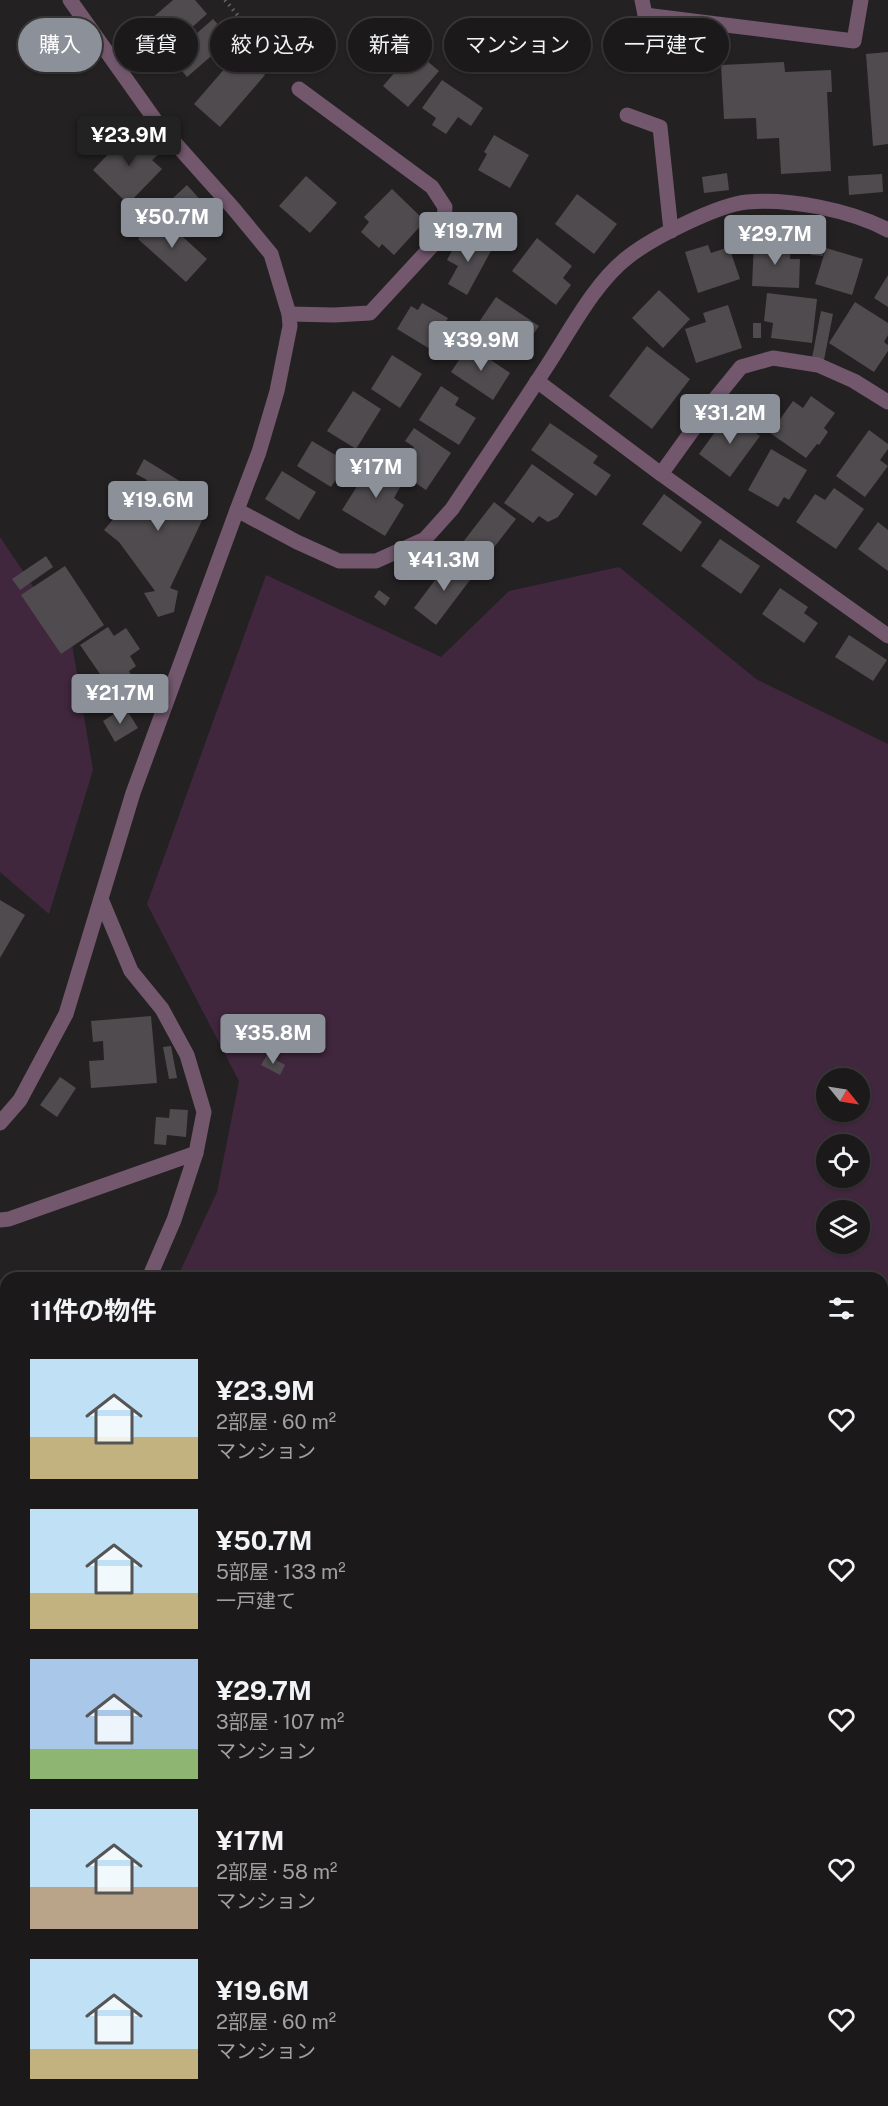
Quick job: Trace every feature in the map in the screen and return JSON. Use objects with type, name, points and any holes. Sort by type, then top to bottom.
[{"type":"street","points":[[0,1123],[20,1100],[66,1014],[133,793],[259,452],[277,391],[290,326],[289,314],[271,254],[158,124],[70,0]]},
{"type":"street","points":[[642,0],[645,15],[854,41],[861,0]]},
{"type":"street","points":[[289,314],[370,313],[443,234],[445,207],[432,187],[299,89]]},
{"type":"street","points":[[627,115],[660,127],[671,231]]},
{"type":"street","points":[[237,510],[339,561],[376,561],[425,539],[452,509],[596,291],[628,257],[671,231],[716,210],[746,202],[803,205],[874,222],[888,230]]},
{"type":"street","points":[[661,474],[741,367],[773,358],[818,365],[885,395]]},
{"type":"street","points":[[537,381],[661,474],[888,636]]},
{"type":"street","points":[[101,898],[131,971],[162,1009],[187,1055],[204,1112],[196,1153],[174,1220],[152,1272]]},
{"type":"street","points":[[0,1220],[9,1219],[196,1153]]},
{"type":"path","points":[[225,0],[299,89]]},
{"type":"shaded area","points":[[0,537],[72,644],[93,770],[49,914],[0,872]]},
{"type":"shaded area","points":[[619,567],[756,679],[888,744],[888,1272],[180,1272],[217,1192],[239,1081],[147,904],[266,575],[441,657],[509,591]]},
{"type":"building","points":[[173,0],[195,0],[207,14],[198,22],[198,18],[152,18]]},
{"type":"building","points":[[210,22],[210,57],[198,68],[198,32]]},
{"type":"building","points":[[888,52],[888,144],[873,146],[866,54]]},
{"type":"building","points":[[784,62],[785,72],[831,70],[832,92],[827,92],[831,171],[781,174],[779,138],[757,139],[756,118],[724,119],[721,72],[729,72],[729,65]]},
{"type":"building","points":[[432,65],[439,71],[408,107],[383,86],[395,72],[432,72]]},
{"type":"building","points":[[183,72],[193,72],[187,77]]},
{"type":"building","points":[[222,72],[262,72],[265,75],[220,127],[194,104]]},
{"type":"building","points":[[442,80],[483,108],[471,126],[458,117],[446,134],[432,125],[436,118],[422,108]]},
{"type":"building","points":[[131,130],[158,155],[152,160],[162,169],[128,204],[93,170]]},
{"type":"building","points":[[494,135],[529,155],[510,188],[478,170],[487,154],[484,152]]},
{"type":"building","points":[[727,173],[729,190],[704,193],[702,177]]},
{"type":"building","points":[[882,174],[883,192],[849,195],[848,176]]},
{"type":"building","points":[[306,176],[337,203],[310,233],[279,206]]},
{"type":"building","points":[[187,185],[204,204],[196,212],[193,208],[184,215],[171,200]]},
{"type":"building","points":[[392,189],[425,221],[394,255],[382,244],[379,248],[361,232],[369,222],[364,217]]},
{"type":"building","points":[[577,194],[617,224],[594,254],[555,224]]},
{"type":"building","points":[[159,215],[207,259],[186,282],[138,239]]},
{"type":"building","points":[[814,229],[826,231],[823,256],[811,255]]},
{"type":"building","points":[[468,235],[492,249],[467,295],[448,284],[458,266],[447,260],[459,238],[465,241]]},
{"type":"building","points":[[537,238],[572,266],[563,278],[571,285],[556,305],[512,271]]},
{"type":"building","points":[[754,241],[791,242],[790,259],[800,259],[799,288],[752,286]]},
{"type":"building","points":[[708,245],[711,253],[729,247],[740,279],[698,293],[685,252]]},
{"type":"building","points":[[826,248],[863,259],[852,295],[815,284]]},
{"type":"building","points":[[888,275],[888,307],[874,298]]},
{"type":"building","points":[[659,290],[690,319],[663,348],[632,318]]},
{"type":"building","points":[[767,293],[817,299],[812,343],[771,338],[773,323],[764,321]]},
{"type":"building","points":[[496,297],[539,326],[521,352],[479,322]]},
{"type":"building","points":[[855,302],[888,323],[888,335],[884,342],[888,345],[888,351],[874,372],[829,343]]},
{"type":"building","points":[[422,303],[448,318],[430,349],[397,329],[411,306],[418,310]]},
{"type":"building","points":[[728,305],[742,348],[696,363],[685,329],[706,322],[703,313]]},
{"type":"building","points":[[821,311],[833,314],[824,360],[812,358]]},
{"type":"building","points":[[753,323],[761,323],[761,338],[753,338]]},
{"type":"building","points":[[469,345],[510,373],[493,400],[451,372]]},
{"type":"building","points":[[647,346],[690,379],[652,429],[609,396]]},
{"type":"building","points":[[392,355],[422,374],[400,408],[371,389]]},
{"type":"building","points":[[441,386],[459,398],[455,405],[476,418],[459,445],[419,420]]},
{"type":"building","points":[[353,391],[381,409],[356,449],[327,431]]},
{"type":"building","points":[[742,395],[766,396],[764,422],[740,421]]},
{"type":"building","points":[[811,396],[835,413],[824,428],[828,432],[806,458],[770,433],[793,401],[803,408]]},
{"type":"building","points":[[729,413],[760,436],[730,477],[699,454]]},
{"type":"building","points":[[550,423],[598,456],[593,463],[611,475],[596,496],[531,450]]},
{"type":"building","points":[[414,428],[451,453],[426,490],[393,468],[402,456],[406,459],[414,447],[405,441]]},
{"type":"building","points":[[869,430],[888,444],[888,449],[880,460],[888,466],[865,497],[836,476]]},
{"type":"building","points":[[312,441],[347,462],[331,487],[297,466]]},
{"type":"building","points":[[771,449],[807,470],[789,500],[784,497],[778,507],[748,490]]},
{"type":"building","points":[[144,459],[191,488],[185,500],[207,510],[170,588],[178,591],[174,612],[158,617],[144,593],[155,591],[119,542],[104,530],[147,480],[136,474]]},
{"type":"building","points":[[373,461],[404,480],[394,498],[404,505],[385,536],[342,510]]},
{"type":"building","points":[[532,464],[574,494],[558,517],[548,522],[539,516],[533,523],[504,503]]},
{"type":"building","points":[[282,471],[316,492],[299,520],[265,499]]},
{"type":"building","points":[[834,488],[864,509],[836,549],[796,522],[815,494],[825,500]]},
{"type":"building","points":[[664,494],[702,522],[681,552],[642,524]]},
{"type":"building","points":[[494,502],[516,519],[485,559],[463,542]]},
{"type":"building","points":[[878,522],[888,530],[888,571],[858,549]]},
{"type":"building","points":[[720,539],[760,566],[741,594],[701,566]]},
{"type":"building","points":[[46,556],[53,567],[20,590],[12,579]]},
{"type":"building","points":[[451,559],[473,576],[436,625],[414,608]]},
{"type":"building","points":[[65,566],[104,625],[61,654],[21,595]]},
{"type":"building","points":[[780,588],[808,607],[804,613],[818,623],[804,643],[762,614]]},
{"type":"building","points":[[379,590],[390,598],[385,606],[374,597]]},
{"type":"building","points":[[108,627],[114,636],[126,628],[140,649],[130,656],[136,666],[129,671],[131,675],[121,681],[124,685],[105,697],[93,679],[100,674],[80,645]]},
{"type":"building","points":[[849,635],[887,660],[873,681],[835,657]]},
{"type":"building","points":[[125,707],[138,728],[115,742],[103,721]]},
{"type":"building","points":[[0,900],[25,915],[0,958]]},
{"type":"building","points":[[151,1016],[157,1083],[91,1088],[89,1061],[104,1060],[103,1041],[93,1042],[91,1021]]},
{"type":"building","points":[[171,1046],[177,1078],[169,1079],[163,1047]]},
{"type":"building","points":[[267,1055],[285,1065],[280,1075],[261,1065]]},
{"type":"building","points":[[60,1077],[76,1088],[57,1117],[40,1105]]},
{"type":"building","points":[[170,1109],[188,1110],[186,1137],[167,1135],[166,1145],[154,1144],[156,1117],[169,1118]]}]
